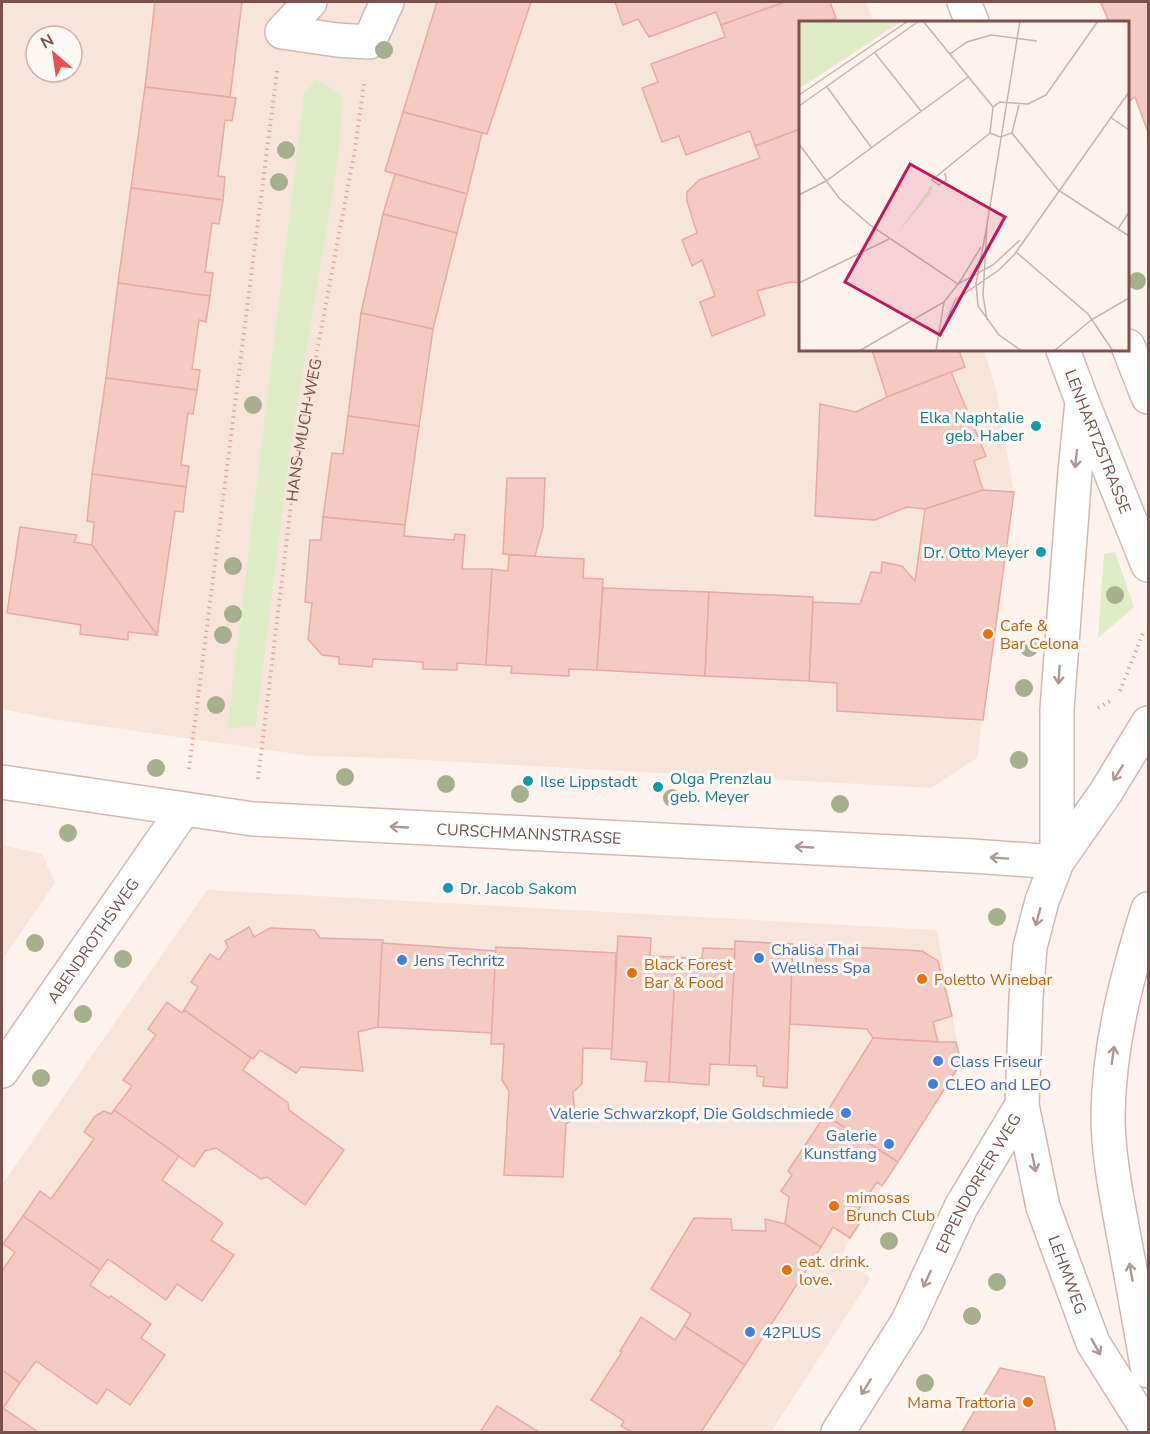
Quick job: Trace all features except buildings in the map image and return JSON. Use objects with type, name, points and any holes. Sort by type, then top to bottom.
[{"type":"street","points":[[282,32],[309,2]]},
{"type":"street","points":[[282,32],[369,42],[387,2]]},
{"type":"street","points":[[964,2],[972,21]]},
{"type":"street","points":[[1129,348],[1149,397]]},
{"type":"street","name":"LENHARTZSTRASSE","points":[[1063,351],[1149,565]]},
{"type":"street","points":[[1057,862],[1057,709],[1082,401]]},
{"type":"street","name":"EPPENDORFER WEG","points":[[838,1432],[908,1321],[961,1207],[1022,1105],[1030,947],[1042,901],[1057,862],[1106,792],[1149,723]]},
{"type":"street","name":"CURSCHMANNSTRASSE","points":[[2,782],[253,819],[1057,862]]},
{"type":"street","name":"ABENDROTHSWEG","points":[[2,1071],[184,809]]},
{"type":"street","points":[[1149,909],[1124,993],[1116,1032],[1108,1114],[1113,1173],[1149,1371]]},
{"type":"street","name":"LEHMWEG","points":[[1022,1105],[1043,1207],[1093,1344],[1149,1430]]},
{"type":"path","points":[[184,809],[282,32]]},
{"type":"path","name":"HANS-MUCH-WEG","points":[[253,819],[296,463],[355,149],[369,42]]},
{"type":"path","points":[[1118,697],[1143,633]]},
{"type":"shaded area","points":[[2,2],[866,2],[874,21],[799,21],[799,351],[984,351],[996,389],[1014,492],[977,758],[931,788],[387,758],[310,756],[58,720],[2,709]]},
{"type":"shaded area","points":[[2,845],[42,854],[55,883],[2,960]]},
{"type":"shaded area","points":[[207,890],[937,930],[961,1063],[850,1238],[841,1258],[871,1278],[771,1432],[2,1432],[2,1185]]},
{"type":"green space","points":[[316,79],[343,95],[338,162],[290,451],[256,725],[227,729],[304,94]]},
{"type":"green space","points":[[1115,552],[1134,607],[1098,638],[1104,554]]},
{"type":"place","name":"Elka Naphtalie geb. Haber","points":[[1036,426]]},
{"type":"place","name":"Dr. Otto Meyer","points":[[1041,552]]},
{"type":"place","name":"Cafe & Bar Celona","points":[[988,634]]},
{"type":"place","name":"Ilse Lippstadt","points":[[528,781]]},
{"type":"place","name":"Olga Prenzlau geb. Meyer","points":[[658,787]]},
{"type":"place","name":"Dr. Jacob Sakom","points":[[448,888]]},
{"type":"place","name":"Chalisa Thai Wellness Spa","points":[[759,958]]},
{"type":"place","name":"Jens Techritz","points":[[402,960]]},
{"type":"place","name":"Black Forest Bar & Food","points":[[632,973]]},
{"type":"place","name":"Poletto Winebar","points":[[922,979]]},
{"type":"place","name":"Class Friseur","points":[[938,1061]]},
{"type":"place","name":"CLEO and LEO","points":[[933,1084]]},
{"type":"place","name":"Valerie Schwarzkopf, Die Goldschmiede","points":[[846,1113]]},
{"type":"place","name":"Galerie Kunstfang","points":[[889,1144]]},
{"type":"place","name":"mimosas Brunch Club","points":[[834,1206]]},
{"type":"place","name":"eat. drink. love.","points":[[787,1270]]},
{"type":"place","name":"42PLUS","points":[[750,1332]]},
{"type":"place","name":"Mama Trattoria","points":[[1028,1402]]}]
